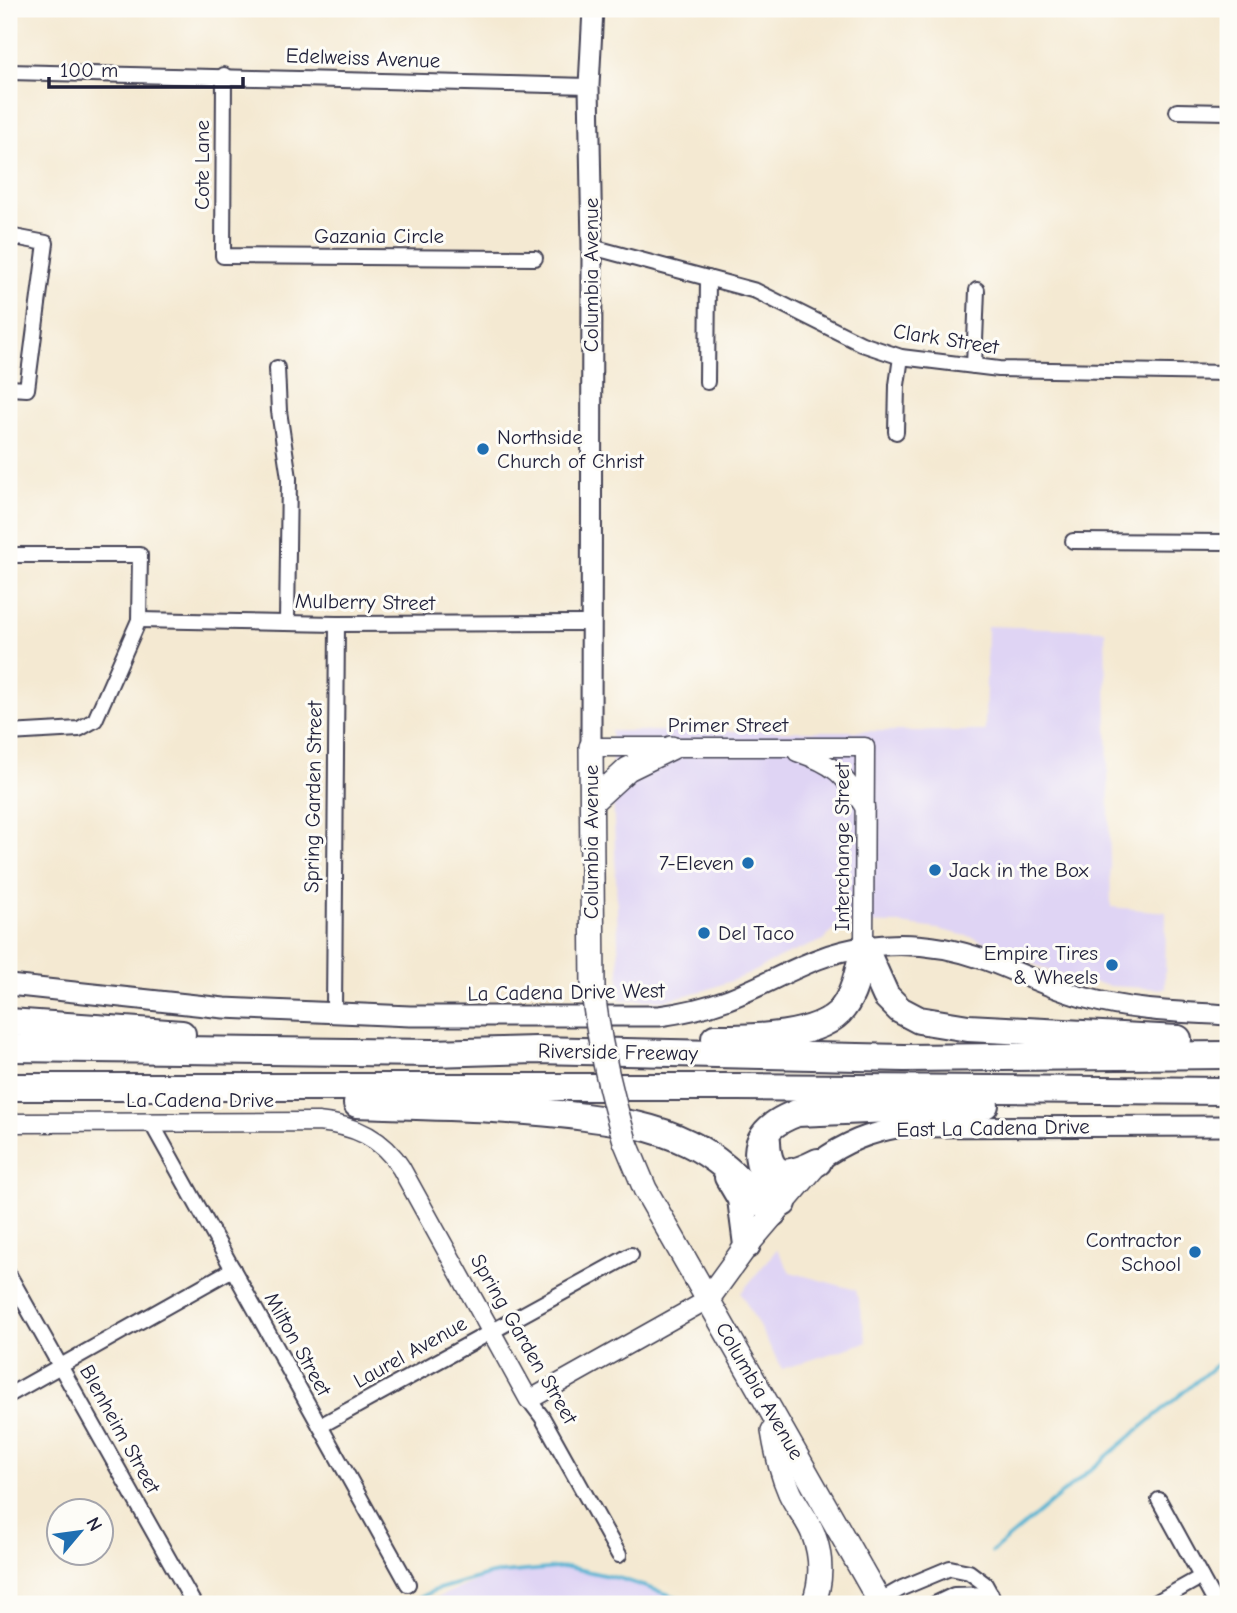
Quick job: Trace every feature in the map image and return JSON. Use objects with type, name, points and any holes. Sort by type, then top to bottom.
[{"type":"highway","points":[[864,947],[886,996],[900,1010],[919,1020],[968,1028],[1228,1040]]},
{"type":"highway","points":[[536,1050],[572,1041],[721,1038],[795,1033],[812,1028],[831,1020],[843,1009],[852,993],[864,947]]},
{"type":"highway","points":[[9,1021],[432,1053]]},
{"type":"highway","name":"Riverside Freeway","points":[[9,1048],[432,1053],[536,1050],[904,1058],[1228,1055]]},
{"type":"highway","name":"Riverside Freeway","points":[[9,1087],[1228,1091]]},
{"type":"highway","points":[[252,1087],[330,1102],[533,1110],[644,1125],[689,1143],[718,1161],[778,1208]]},
{"type":"highway","points":[[778,1208],[757,1163],[758,1148],[772,1126],[781,1119],[797,1113],[992,1105],[1062,1089]]},
{"type":"highway","points":[[772,1126],[767,1142],[772,1165],[789,1174],[818,1162]]},
{"type":"highway","points":[[718,1161],[741,1199],[747,1245]]},
{"type":"main road","name":"Columbia Avenue","points":[[593,9],[589,86],[592,247],[593,991],[604,1065],[625,1141],[645,1189],[878,1603]]},
{"type":"main road","points":[[592,802],[628,769],[671,748]]},
{"type":"main road","name":"La Cadena Drive West","points":[[9,985],[225,1007],[410,1016],[659,1016],[696,1010],[727,1000],[812,961],[864,947],[932,946],[985,960],[1054,988],[1116,1005],[1228,1015]]},
{"type":"main road","name":"East La Cadena Drive","points":[[707,1300],[747,1245],[818,1162],[852,1140],[872,1133],[902,1128],[1228,1126]]},
{"type":"main road","points":[[771,1410],[775,1443],[789,1491],[814,1534],[818,1549],[821,1565],[819,1586],[813,1604]]},
{"type":"street","name":"Edelweiss Avenue","points":[[9,72],[224,75],[589,86]]},
{"type":"street","name":"Cote Lane","points":[[223,256],[224,75]]},
{"type":"street","points":[[1177,111],[1228,112]]},
{"type":"street","points":[[9,236],[46,243],[27,389],[9,388]]},
{"type":"street","name":"Clark Street","points":[[592,247],[756,291],[862,344],[901,357],[999,369],[1228,373]]},
{"type":"street","name":"Gazania Circle","points":[[223,256],[535,257]]},
{"type":"street","points":[[707,382],[708,278]]},
{"type":"street","points":[[974,366],[977,290]]},
{"type":"street","points":[[896,432],[897,385],[901,357]]},
{"type":"street","points":[[277,368],[279,411],[289,478],[287,622]]},
{"type":"street","points":[[1073,541],[1228,542]]},
{"type":"street","points":[[9,555],[140,555],[139,621],[94,720],[79,729],[9,733]]},
{"type":"street","name":"Mulberry Street","points":[[139,621],[337,624],[591,623]]},
{"type":"street","name":"Spring Garden Street","points":[[334,1012],[337,624]]},
{"type":"street","name":"Primer Street","points":[[591,747],[865,747]]},
{"type":"street","name":"Interchange Street","points":[[864,947],[865,747]]},
{"type":"street","points":[[787,748],[827,763],[838,771],[865,808]]},
{"type":"street","name":"La Cadena Drive","points":[[9,1122],[340,1124],[369,1136],[386,1148]]},
{"type":"street","name":"Milton Street","points":[[152,1124],[408,1584]]},
{"type":"street","name":"Spring Garden Street","points":[[386,1148],[401,1168],[529,1400],[542,1417],[619,1555]]},
{"type":"street","name":"Laurel Avenue","points":[[320,1426],[631,1255]]},
{"type":"street","points":[[9,1395],[233,1269]]},
{"type":"street","name":"Blenheim Street","points":[[9,1275],[194,1604]]},
{"type":"street","points":[[529,1400],[707,1300]]},
{"type":"street","points":[[1159,1500],[1216,1604]]},
{"type":"street","points":[[878,1603],[902,1588],[950,1568],[969,1572],[985,1584],[994,1599]]},
{"type":"street","points":[[1153,1604],[1201,1577]]},
{"type":"street","points":[[936,1604],[954,1595],[994,1599]]},
{"type":"shaded area","points":[[987,626],[1105,630],[1111,907],[1166,912],[1165,989],[1110,986],[1052,972],[975,938],[938,929],[900,924],[840,923],[824,940],[783,956],[747,975],[706,990],[666,1000],[620,1000],[611,731],[985,731]]},
{"type":"shaded area","points":[[777,1249],[790,1272],[856,1290],[867,1342],[782,1369],[741,1293]]},
{"type":"shaded area","points":[[568,1567],[622,1579],[695,1604],[422,1604],[491,1574]]},
{"type":"waterway","points":[[992,1552],[1228,1355]]},
{"type":"waterway","points":[[408,1604],[435,1590],[491,1574],[568,1567],[622,1579],[697,1604]]},
{"type":"place","name":"Northside Church of Christ","points":[[483,449]]},
{"type":"place","name":"7-Eleven","points":[[748,863]]},
{"type":"place","name":"Jack in the Box","points":[[935,870]]},
{"type":"place","name":"Del Taco","points":[[704,933]]},
{"type":"place","name":"Empire Tires & Wheels","points":[[1112,965]]},
{"type":"place","name":"Contractor School","points":[[1195,1252]]}]
